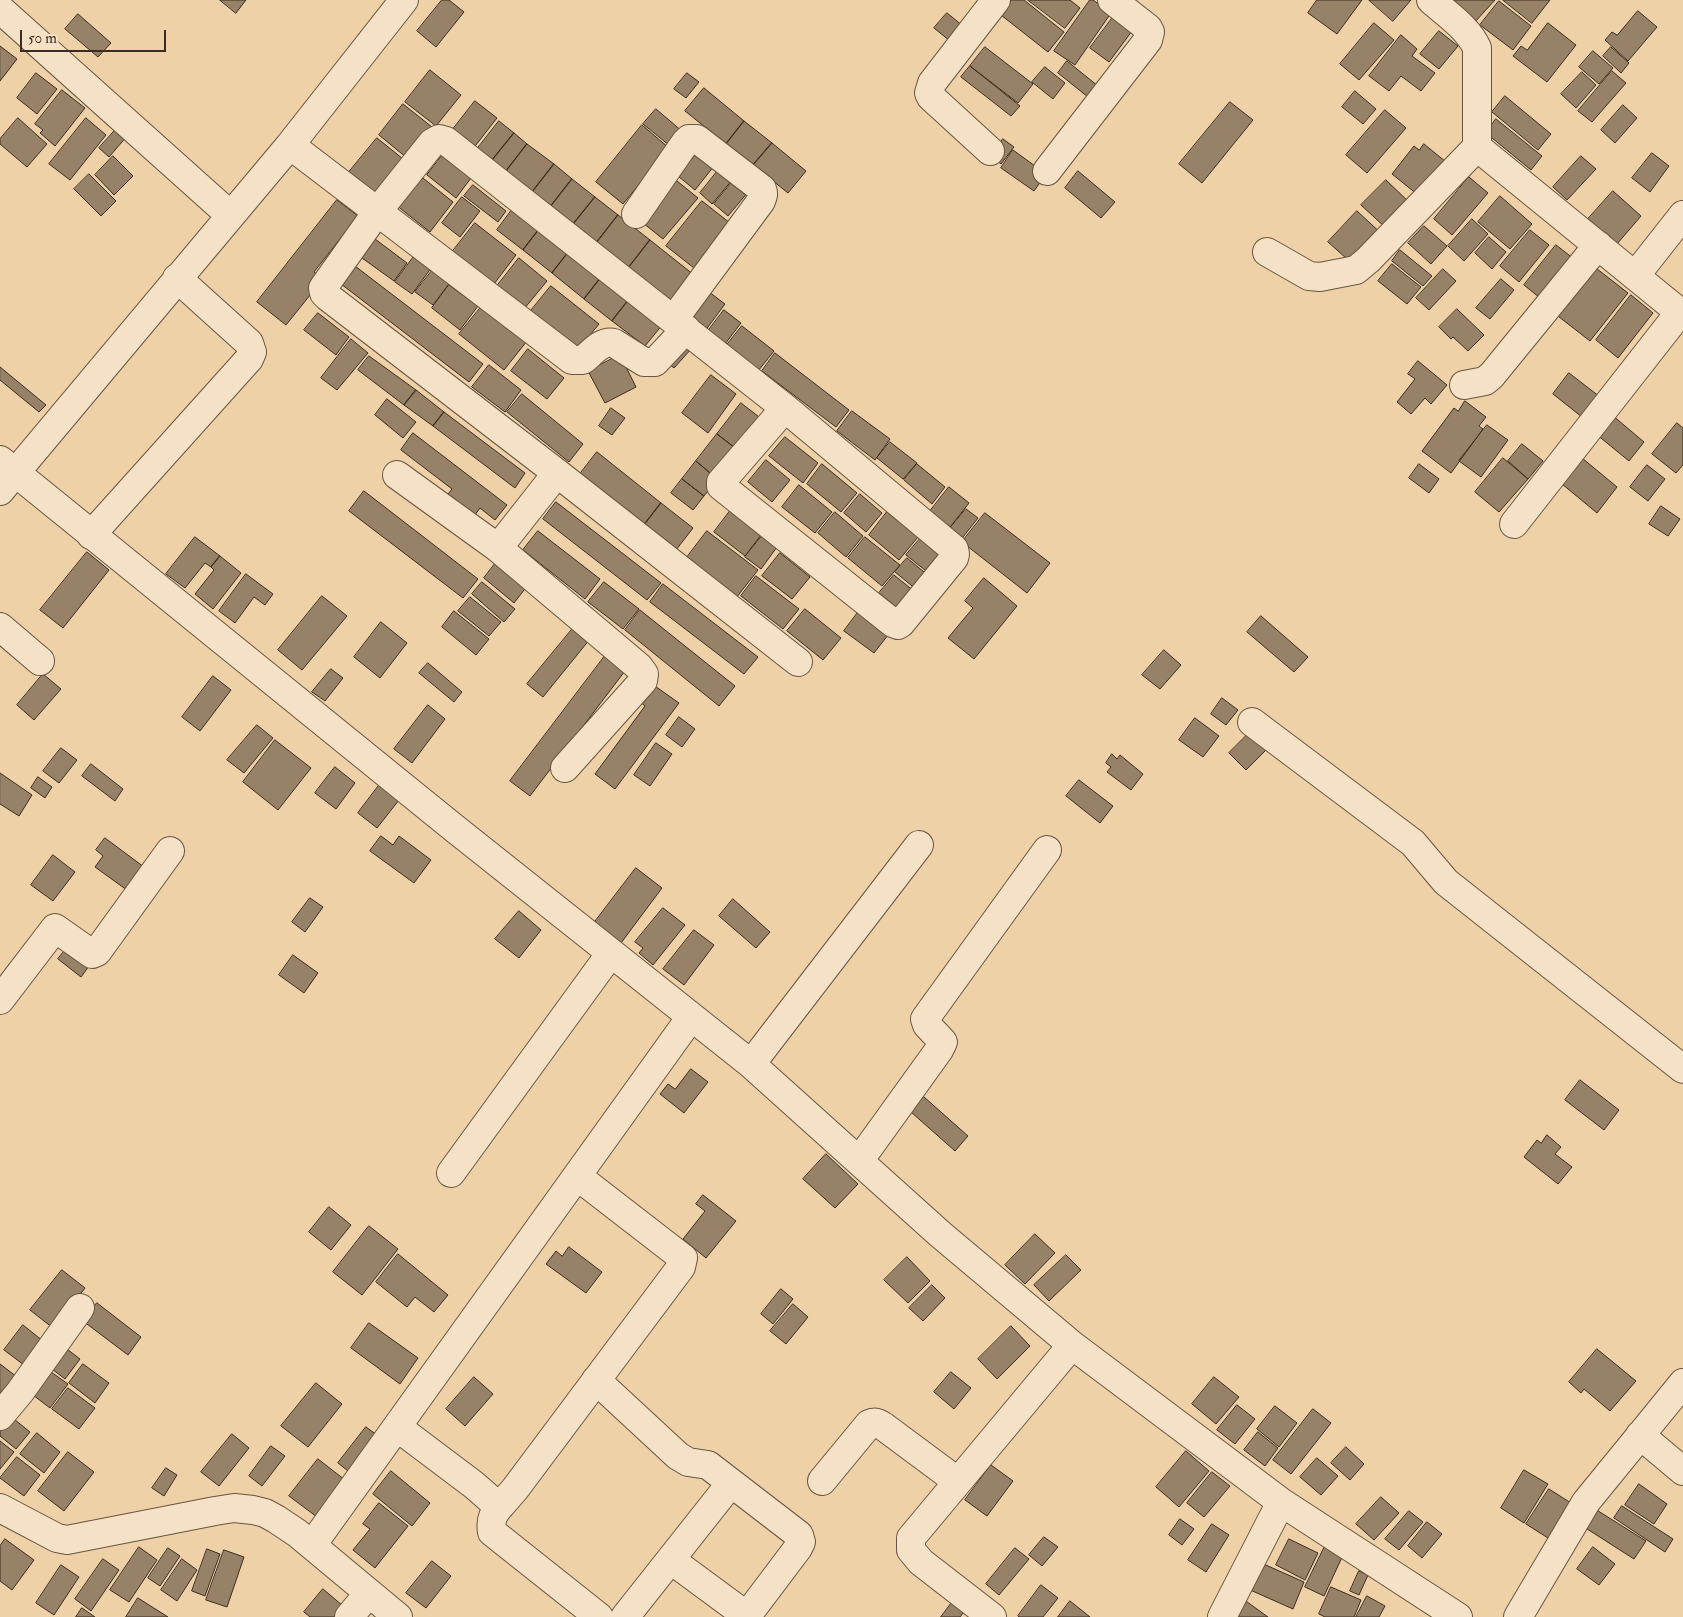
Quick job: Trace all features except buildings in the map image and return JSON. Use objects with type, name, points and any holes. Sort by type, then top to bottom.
[{"type":"street","points":[[404,0],[290,144],[177,278],[5,474],[91,535],[454,828],[751,1064],[940,1234],[1072,1345],[1281,1502],[1458,1617]]},
{"type":"street","points":[[990,151],[931,97],[929,93],[932,83],[996,0]]},
{"type":"street","points":[[1046,171],[1148,40],[1150,32],[1148,28],[1112,0]]},
{"type":"street","points":[[1267,252],[1309,276],[1320,277],[1356,270],[1368,260],[1477,147],[1477,48],[1467,32],[1431,0]]},
{"type":"street","points":[[0,9],[230,215]]},
{"type":"street","points":[[290,144],[572,360],[583,360],[604,342],[614,342],[644,362],[659,360],[680,324],[764,196],[762,189],[694,138],[685,143],[636,214]]},
{"type":"street","points":[[785,408],[722,482],[721,486],[893,623],[898,625],[903,622],[954,558],[954,549],[785,408],[446,141],[440,139],[432,143],[377,212],[323,288],[324,293],[798,662]]},
{"type":"street","points":[[1477,147],[1682,314],[1514,524]]},
{"type":"street","points":[[1635,276],[1683,215]]},
{"type":"street","points":[[1464,385],[1486,380],[1492,375],[1598,245]]},
{"type":"street","points":[[91,535],[249,359],[252,352],[249,343],[177,278]]},
{"type":"street","points":[[498,548],[557,473]]},
{"type":"street","points":[[398,475],[498,548],[639,667],[644,674],[643,681],[565,768]]},
{"type":"street","points":[[0,627],[40,661]]},
{"type":"street","points":[[1252,722],[1420,851],[1446,882],[1683,1069]]},
{"type":"street","points":[[751,1064],[919,845]]},
{"type":"street","points":[[859,1161],[943,1042],[927,1025],[925,1019],[1047,850]]},
{"type":"street","points":[[0,1000],[55,928],[92,954],[97,952],[170,851]]},
{"type":"street","points":[[451,1173],[611,953]]},
{"type":"street","points":[[312,1545],[692,1017]]},
{"type":"street","points":[[577,1176],[683,1258],[681,1268],[515,1489],[494,1513],[491,1522],[492,1532],[599,1617]]},
{"type":"street","points":[[0,1416],[20,1392],[80,1308]]},
{"type":"street","points":[[992,1617],[921,1562],[911,1550],[911,1538],[1072,1345]]},
{"type":"street","points":[[596,1380],[678,1456],[688,1462],[708,1466],[799,1535],[801,1542],[746,1616],[671,1560]]},
{"type":"street","points":[[1518,1617],[1586,1502],[1683,1383]]},
{"type":"street","points":[[822,1481],[869,1424],[873,1422],[883,1426],[957,1481]]},
{"type":"street","points":[[397,1427],[490,1499],[502,1504]]},
{"type":"street","points":[[1640,1435],[1683,1471]]},
{"type":"street","points":[[625,1617],[731,1483]]},
{"type":"street","points":[[1222,1617],[1281,1502]]},
{"type":"street","points":[[0,1508],[57,1538],[67,1540],[234,1508],[265,1513],[312,1545],[398,1617]]},
{"type":"street","points":[[349,1617],[369,1593]]}]
